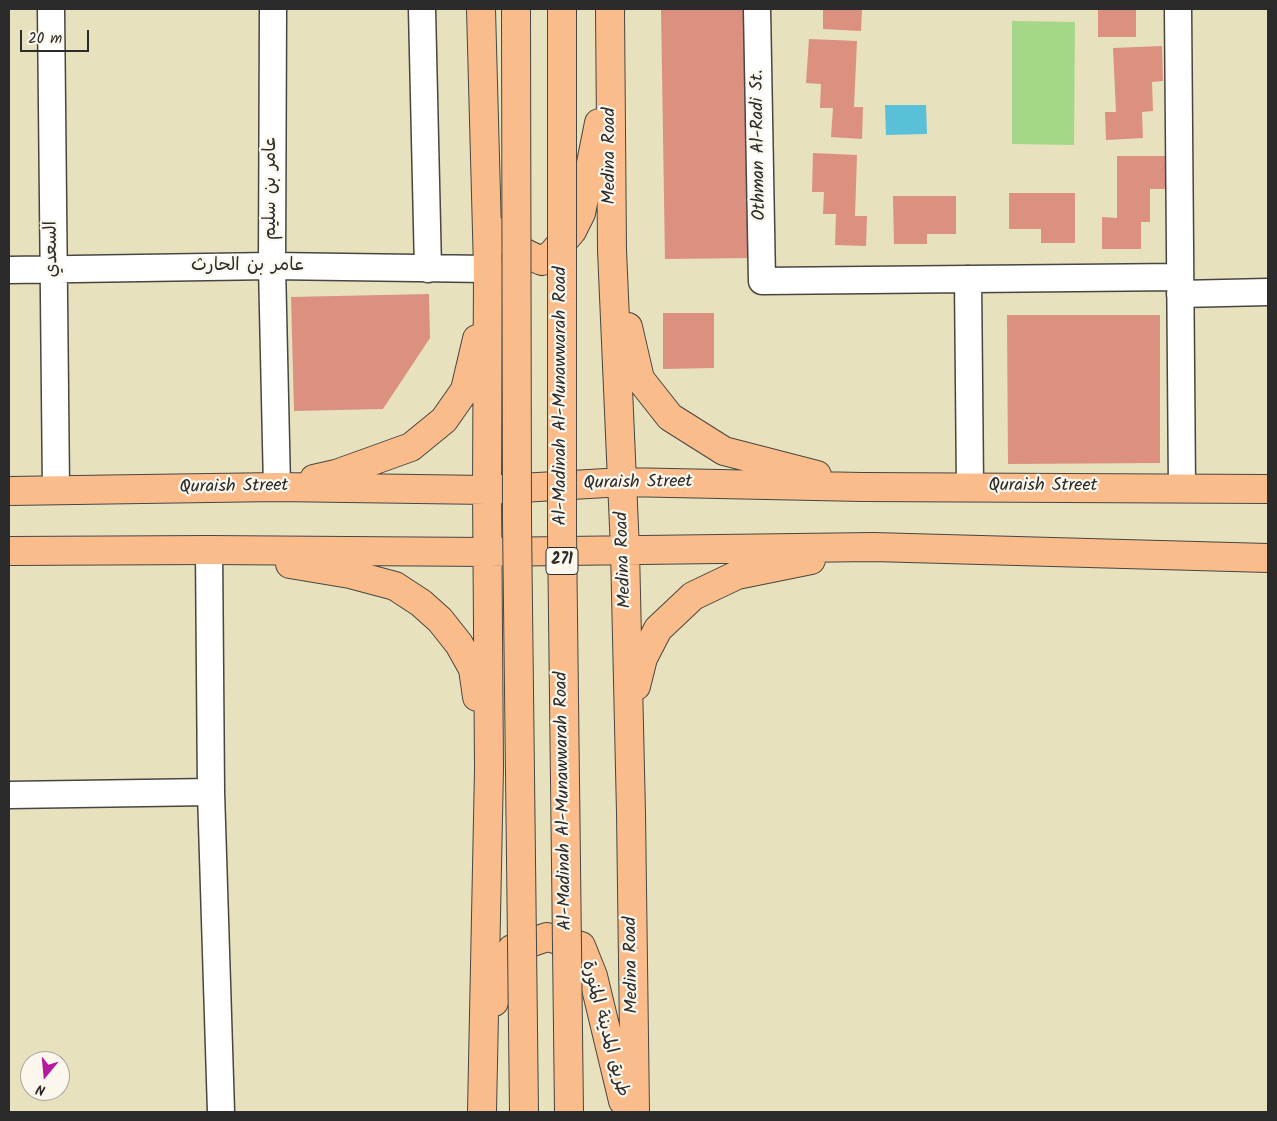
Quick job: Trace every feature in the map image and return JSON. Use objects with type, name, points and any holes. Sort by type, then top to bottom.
[{"type":"main road","points":[[481,9],[488,281],[487,552],[489,769],[482,1112]]},
{"type":"main road","points":[[516,9],[517,522],[524,1112]]},
{"type":"main road","name":"Al-Madinah Al-Munawwarah Road","points":[[562,9],[562,533],[569,1112]]},
{"type":"main road","name":"Medina Road","points":[[610,9],[612,250],[625,550],[635,1112]]},
{"type":"main road","points":[[482,84],[497,213],[506,240],[527,255],[542,261],[552,254],[572,231],[581,213],[610,70]]},
{"type":"main road","points":[[612,250],[640,379],[670,417],[724,451],[862,487]]},
{"type":"main road","points":[[277,487],[336,474],[412,447],[444,420],[465,390],[488,281]]},
{"type":"main road","name":"Quraish Street","points":[[9,491],[277,487],[487,490],[623,482],[862,487],[1268,489]]},
{"type":"main road","points":[[631,812],[634,692],[643,658],[658,629],[693,596],[737,575],[873,547]]},
{"type":"main road","points":[[9,551],[487,552],[873,547],[1268,558]]},
{"type":"main road","points":[[209,550],[350,574],[395,586],[421,603],[440,620],[459,644],[473,669],[489,769]]},
{"type":"main road","name":"طريق المدينة المنورة","points":[[482,1112],[496,984],[512,949],[547,937],[581,946],[593,976],[626,1112]]},
{"type":"street","name":"السعدي","points":[[51,9],[56,490]]},
{"type":"street","name":"عامر بن سليم","points":[[273,9],[272,266],[277,487]]},
{"type":"street","points":[[422,9],[428,269]]},
{"type":"street","name":"Othman Al-Radi St.","points":[[757,9],[762,281],[968,279]]},
{"type":"street","points":[[1178,9],[1182,488]]},
{"type":"street","name":"عامر بن الحارث","points":[[9,270],[272,266],[428,269],[488,281]]},
{"type":"street","points":[[970,487],[968,279],[1180,285],[1268,292]]},
{"type":"street","points":[[209,550],[211,792],[221,1112]]},
{"type":"street","points":[[9,795],[211,792]]},
{"type":"green space","points":[[1012,21],[1075,22],[1074,145],[1012,144]]},
{"type":"water","points":[[885,105],[926,105],[927,134],[886,135]]},
{"type":"building","points":[[661,9],[747,9],[752,258],[665,259]]},
{"type":"building","points":[[823,9],[862,9],[861,31],[823,29]]},
{"type":"building","points":[[1098,9],[1136,9],[1136,37],[1098,37]]},
{"type":"building","points":[[809,39],[857,41],[854,107],[863,107],[862,139],[831,137],[833,108],[820,108],[821,84],[806,83]]},
{"type":"building","points":[[1162,46],[1163,81],[1152,82],[1153,111],[1142,112],[1143,138],[1106,140],[1105,112],[1116,112],[1113,48]]},
{"type":"building","points":[[813,153],[857,155],[855,216],[867,216],[866,246],[835,245],[836,214],[823,214],[824,192],[812,192]]},
{"type":"building","points":[[1117,156],[1165,156],[1165,189],[1150,189],[1150,222],[1141,222],[1141,249],[1102,249],[1102,217],[1117,218]]},
{"type":"building","points":[[1009,193],[1075,193],[1075,243],[1041,243],[1041,229],[1009,229]]},
{"type":"building","points":[[893,196],[956,196],[956,234],[927,234],[927,244],[894,244]]},
{"type":"building","points":[[429,294],[430,338],[383,409],[294,411],[291,297]]},
{"type":"building","points":[[663,313],[714,313],[714,368],[663,369]]},
{"type":"building","points":[[1007,315],[1160,315],[1160,463],[1008,464]]}]
